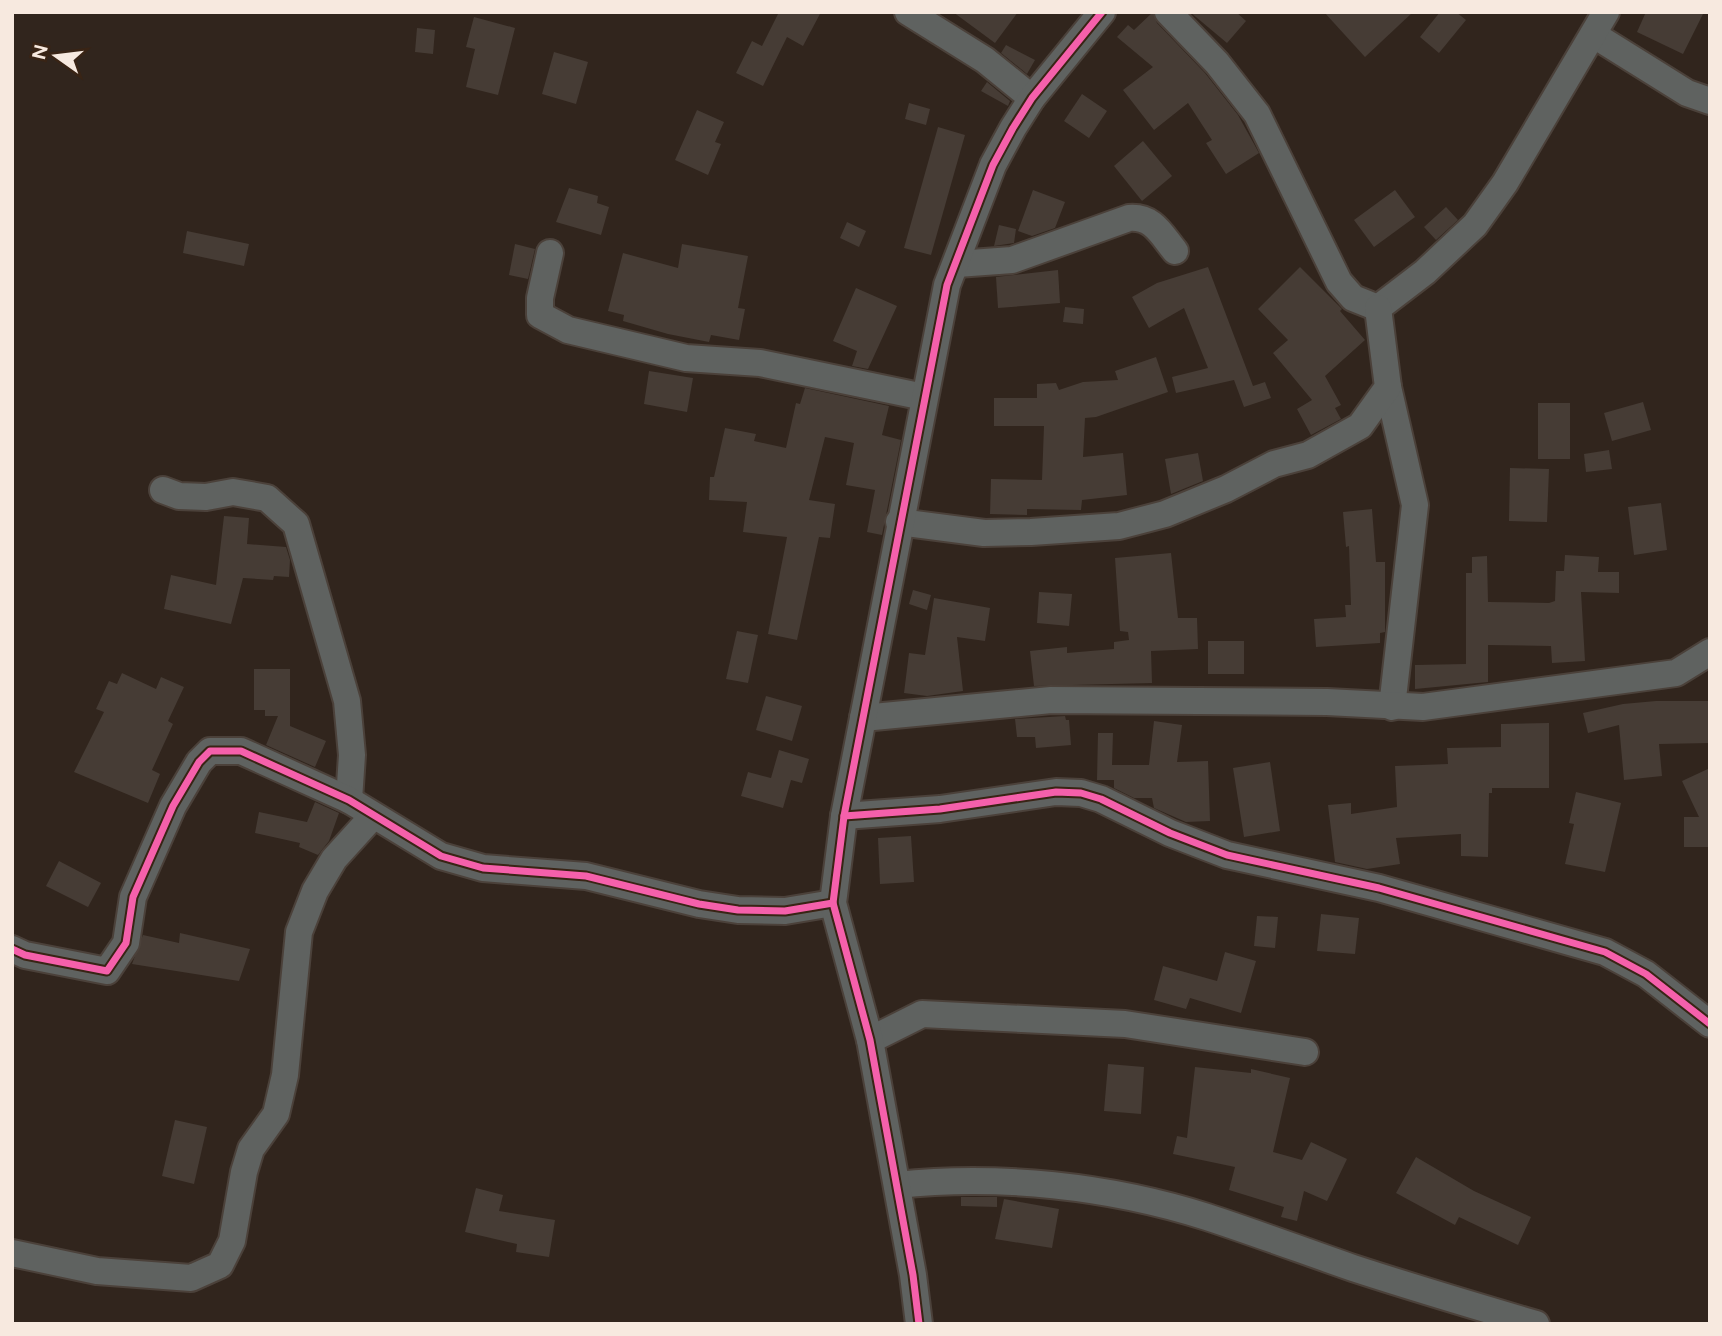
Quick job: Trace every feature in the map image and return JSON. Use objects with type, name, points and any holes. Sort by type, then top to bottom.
[{"type":"street","points":[[908,12],[985,60],[1032,98]]},
{"type":"street","points":[[919,1324],[914,1275],[870,1040],[833,903],[844,816],[947,285],[993,165],[1032,98],[1102,12]]},
{"type":"street","points":[[1168,12],[1216,63],[1257,114],[1339,282],[1353,298],[1378,308]]},
{"type":"street","points":[[1378,308],[1425,272],[1475,225],[1505,183],[1600,24],[1687,93],[1710,101]]},
{"type":"street","points":[[957,264],[1012,260],[1129,218],[1141,217],[1152,223],[1175,251]]},
{"type":"street","points":[[550,253],[540,299],[540,315],[568,330],[686,358],[760,363],[924,397]]},
{"type":"street","points":[[1378,308],[1388,387],[1415,505],[1392,707]]},
{"type":"street","points":[[899,522],[984,533],[1019,532],[1119,526],[1165,514],[1226,489],[1274,464],[1308,455],[1360,426],[1388,387]]},
{"type":"street","points":[[163,490],[178,496],[206,497],[233,492],[267,498],[296,524],[347,701],[352,755],[349,800]]},
{"type":"street","points":[[863,718],[1051,700],[1327,702],[1423,707],[1676,673],[1710,652]]},
{"type":"street","points":[[12,948],[25,955],[107,971],[126,943],[133,897],[173,806],[199,762],[210,751],[241,751],[349,800],[441,856],[483,868],[586,876],[699,905],[738,909],[785,911],[833,903]]},
{"type":"street","points":[[844,816],[940,809],[1056,792],[1081,793],[1101,799],[1170,833],[1227,855],[1379,888],[1605,951],[1646,974],[1710,1024]]},
{"type":"street","points":[[12,1253],[97,1271],[191,1278],[220,1265],[232,1241],[244,1172],[251,1149],[276,1114],[285,1075],[299,932],[315,891],[334,859],[373,816]]},
{"type":"street","points":[[870,1040],[922,1014],[1125,1024],[1305,1052]]},
{"type":"street","points":[[897,1185],[940,1180],[1035,1185],[1145,1201],[1206,1217],[1421,1290],[1536,1324]]},
{"type":"building","points":[[779,12],[821,12],[803,46],[787,37],[763,86],[736,73],[752,41],[762,46]]},
{"type":"building","points":[[953,12],[1018,12],[995,43]]},
{"type":"building","points":[[1153,12],[1157,23],[1205,73],[1238,115],[1259,153],[1226,174],[1206,143],[1212,140],[1188,103],[1154,130],[1123,90],[1153,67],[1117,37],[1128,25],[1134,30]]},
{"type":"building","points":[[1190,12],[1236,12],[1246,21],[1227,43]]},
{"type":"building","points":[[1324,12],[1413,12],[1365,57]]},
{"type":"building","points":[[1440,12],[1456,12],[1466,20],[1439,53],[1420,37]]},
{"type":"building","points":[[1646,12],[1704,12],[1683,54],[1637,32]]},
{"type":"building","points":[[474,17],[515,28],[498,95],[466,87],[475,49],[466,47]]},
{"type":"building","points":[[417,28],[435,30],[433,54],[415,52]]},
{"type":"building","points":[[1006,45],[1035,60],[1027,74],[1001,53]]},
{"type":"building","points":[[554,52],[588,62],[576,104],[542,94]]},
{"type":"building","points":[[987,82],[1010,101],[1008,106],[981,91]]},
{"type":"building","points":[[1082,94],[1107,111],[1089,138],[1064,121]]},
{"type":"building","points":[[909,103],[930,109],[926,125],[905,119]]},
{"type":"building","points":[[697,110],[724,122],[715,142],[721,144],[708,175],[675,160]]},
{"type":"building","points":[[938,127],[965,135],[931,255],[904,248]]},
{"type":"building","points":[[1143,141],[1172,176],[1142,201],[1114,166]]},
{"type":"building","points":[[569,188],[598,196],[597,203],[609,207],[601,235],[556,222]]},
{"type":"building","points":[[1033,190],[1065,202],[1055,228],[1032,236],[1018,231]]},
{"type":"building","points":[[1395,190],[1415,217],[1374,247],[1354,220]]},
{"type":"building","points":[[1446,207],[1458,220],[1436,240],[1424,227]]},
{"type":"building","points":[[847,222],[866,231],[859,247],[840,238]]},
{"type":"building","points":[[999,225],[1016,229],[1014,243],[994,246]]},
{"type":"building","points":[[187,231],[249,244],[244,266],[183,253]]},
{"type":"building","points":[[515,244],[535,249],[528,279],[509,275]]},
{"type":"building","points":[[682,244],[748,256],[738,308],[745,309],[739,340],[711,335],[709,342],[668,334],[623,321],[624,315],[608,311],[623,253],[678,268]]},
{"type":"building","points":[[1208,267],[1253,386],[1265,382],[1271,398],[1244,407],[1234,380],[1176,393],[1172,377],[1208,368],[1184,308],[1149,328],[1132,297],[1157,283]]},
{"type":"building","points":[[1300,267],[1342,309],[1340,311],[1365,340],[1325,376],[1341,405],[1335,408],[1341,419],[1311,435],[1297,409],[1312,400],[1273,353],[1288,340],[1258,309]]},
{"type":"building","points":[[1058,270],[1060,303],[998,308],[996,277]]},
{"type":"building","points":[[856,288],[897,306],[868,369],[852,366],[857,351],[833,341]]},
{"type":"building","points":[[1065,307],[1084,309],[1083,324],[1063,322]]},
{"type":"building","points":[[1156,357],[1168,392],[1096,417],[1085,418],[1083,457],[1123,453],[1127,495],[1082,500],[1081,510],[1027,509],[1027,515],[990,514],[991,479],[1042,480],[1044,426],[994,426],[994,398],[1037,398],[1037,384],[1056,383],[1059,390],[1083,382],[1118,380],[1115,371]]},
{"type":"building","points":[[649,371],[693,378],[687,412],[644,404]]},
{"type":"building","points":[[805,388],[889,406],[882,435],[901,440],[882,535],[867,532],[875,490],[846,485],[854,443],[825,437],[809,500],[835,504],[830,538],[819,537],[797,640],[768,634],[787,537],[743,532],[747,502],[709,500],[710,477],[714,477],[725,428],[756,434],[754,441],[786,448],[796,403],[800,404]]},
{"type":"building","points":[[1643,402],[1651,430],[1612,441],[1604,413]]},
{"type":"building","points":[[1538,403],[1570,403],[1570,459],[1538,459]]},
{"type":"building","points":[[1609,450],[1612,469],[1586,472],[1584,454]]},
{"type":"building","points":[[1198,453],[1203,481],[1171,494],[1165,459]]},
{"type":"building","points":[[1510,468],[1549,469],[1547,522],[1509,521]]},
{"type":"building","points":[[1661,503],[1667,550],[1634,555],[1628,507]]},
{"type":"building","points":[[1372,509],[1376,562],[1385,562],[1385,632],[1380,633],[1380,643],[1316,647],[1314,619],[1346,617],[1345,605],[1351,605],[1349,546],[1346,547],[1343,512]]},
{"type":"building","points":[[224,516],[249,518],[247,544],[286,547],[290,560],[289,577],[274,576],[273,580],[243,578],[231,624],[164,609],[171,575],[216,585]]},
{"type":"building","points":[[1171,553],[1178,618],[1197,618],[1198,649],[1151,651],[1152,683],[1034,686],[1030,651],[1067,647],[1067,653],[1114,649],[1114,642],[1129,640],[1128,632],[1120,631],[1115,558]]},
{"type":"building","points":[[1565,555],[1599,557],[1598,572],[1619,572],[1619,593],[1581,592],[1585,661],[1552,663],[1551,646],[1488,645],[1488,682],[1415,689],[1415,665],[1466,664],[1466,573],[1472,573],[1472,557],[1487,556],[1488,602],[1549,603],[1555,601],[1556,571],[1564,571]]},
{"type":"building","points":[[913,590],[931,595],[927,610],[909,604]]},
{"type":"building","points":[[1039,592],[1072,594],[1069,626],[1037,623]]},
{"type":"building","points":[[934,598],[990,608],[985,641],[957,637],[963,691],[927,696],[904,693],[909,653],[925,655]]},
{"type":"building","points":[[737,631],[758,635],[748,683],[726,679]]},
{"type":"building","points":[[1208,641],[1244,641],[1244,674],[1208,674]]},
{"type":"building","points":[[254,669],[290,669],[290,726],[326,741],[315,767],[266,745],[278,716],[265,716],[265,710],[254,710]]},
{"type":"building","points":[[122,673],[156,689],[161,677],[184,687],[168,721],[173,724],[152,770],[160,774],[148,803],[74,772],[104,712],[96,709],[109,681],[117,684]]},
{"type":"building","points":[[766,696],[802,706],[792,741],[756,730]]},
{"type":"building","points":[[1710,701],[1710,743],[1659,744],[1662,776],[1624,780],[1619,725],[1588,733],[1583,713],[1623,704]]},
{"type":"building","points":[[1065,716],[1066,720],[1069,720],[1071,745],[1036,748],[1035,737],[1017,737],[1015,719]]},
{"type":"building","points":[[1154,721],[1182,725],[1177,762],[1208,761],[1210,821],[1186,822],[1154,808],[1152,798],[1134,798],[1114,788],[1114,780],[1097,780],[1098,733],[1113,733],[1112,765],[1149,765]]},
{"type":"building","points":[[1549,723],[1549,788],[1492,788],[1492,793],[1489,793],[1488,857],[1461,856],[1461,834],[1396,838],[1400,864],[1367,869],[1335,862],[1328,805],[1351,803],[1351,814],[1397,807],[1395,766],[1448,764],[1447,748],[1501,747],[1501,724]]},
{"type":"building","points":[[779,750],[809,759],[802,783],[791,780],[783,808],[741,796],[748,772],[771,778]]},
{"type":"building","points":[[1270,762],[1280,831],[1244,837],[1233,768]]},
{"type":"building","points":[[1710,768],[1710,847],[1684,847],[1684,817],[1699,817],[1682,781]]},
{"type":"building","points":[[1576,792],[1621,803],[1605,872],[1565,864],[1574,824],[1569,823]]},
{"type":"building","points":[[315,802],[339,813],[329,841],[318,855],[299,847],[300,843],[255,833],[259,812],[307,822]]},
{"type":"building","points":[[911,836],[914,882],[880,884],[878,838]]},
{"type":"building","points":[[59,861],[101,883],[88,907],[46,886]]},
{"type":"building","points":[[1321,914],[1359,918],[1355,954],[1317,951]]},
{"type":"building","points":[[1257,916],[1278,917],[1275,948],[1254,946]]},
{"type":"building","points":[[180,933],[250,949],[239,981],[132,964],[143,935],[179,943]]},
{"type":"building","points":[[1225,952],[1256,961],[1241,1013],[1190,998],[1186,1009],[1154,1000],[1163,966],[1217,981]]},
{"type":"building","points":[[1108,1064],[1144,1067],[1141,1114],[1104,1111]]},
{"type":"building","points":[[1195,1067],[1251,1073],[1251,1069],[1290,1078],[1273,1152],[1302,1160],[1311,1142],[1347,1159],[1327,1201],[1304,1191],[1297,1221],[1281,1217],[1284,1207],[1229,1190],[1235,1167],[1173,1154],[1177,1136],[1187,1138]]},
{"type":"building","points":[[175,1120],[207,1127],[194,1184],[162,1176]]},
{"type":"building","points":[[1416,1157],[1474,1191],[1531,1217],[1518,1245],[1459,1217],[1455,1225],[1396,1193]]},
{"type":"building","points":[[476,1188],[503,1195],[499,1211],[555,1220],[549,1257],[516,1252],[517,1244],[465,1232]]},
{"type":"building","points":[[961,1197],[997,1197],[997,1207],[961,1206]]},
{"type":"building","points":[[1004,1199],[1059,1209],[1052,1248],[995,1239]]},
{"type":"cycle path","points":[[919,1324],[913,1275],[870,1040],[833,903],[844,816],[947,285],[993,165],[1013,128],[1032,98],[1102,12]]},
{"type":"cycle path","points":[[12,949],[25,955],[107,971],[126,943],[133,897],[173,806],[199,762],[210,751],[241,751],[349,800],[441,856],[483,868],[586,876],[699,904],[738,910],[785,911],[833,903]]},
{"type":"cycle path","points":[[844,816],[940,809],[1056,792],[1081,793],[1101,799],[1170,833],[1227,855],[1379,888],[1605,952],[1646,974],[1710,1024]]}]
